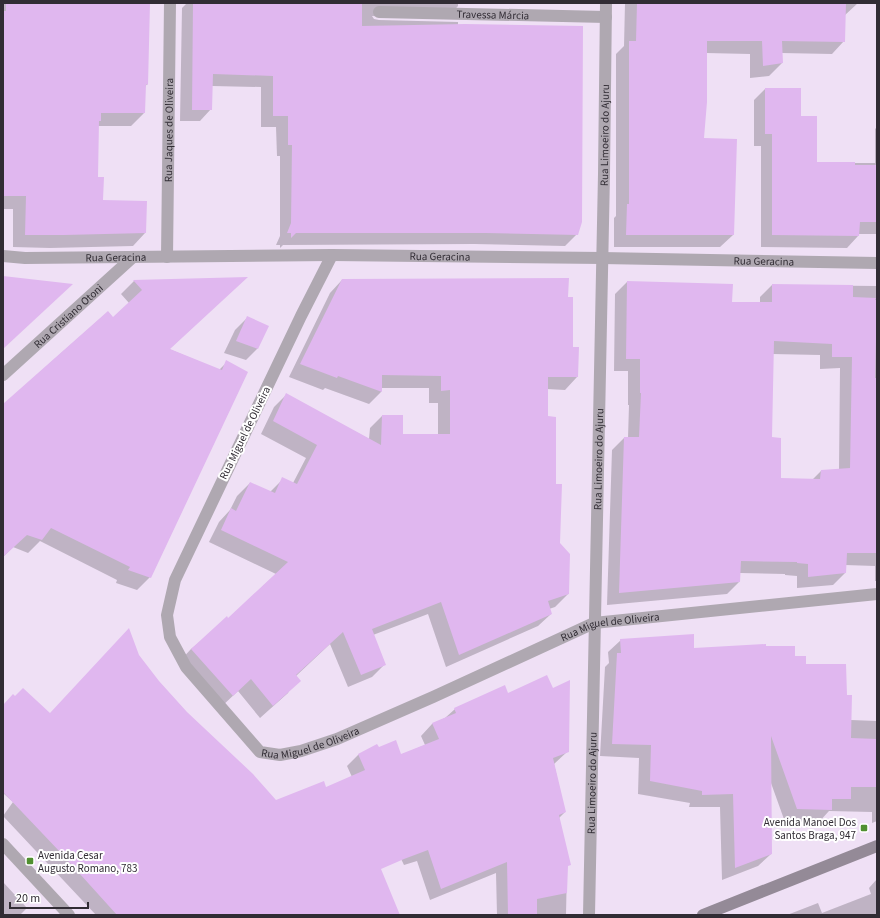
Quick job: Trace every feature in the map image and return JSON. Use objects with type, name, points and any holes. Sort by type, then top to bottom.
[{"type":"street","name":"Rua Jaques de Oliveira","points":[[167,257],[170,3]]},
{"type":"street","name":"Rua Limoeiro do Ajuru","points":[[589,915],[606,3]]},
{"type":"street","name":"Travessa Márcia","points":[[379,12],[606,17]]},
{"type":"street","name":"Rua Geracina","points":[[3,256],[26,258],[332,255],[877,262]]},
{"type":"street","name":"Rua Miguel de Oliveira","points":[[332,255],[301,316],[175,580],[167,615],[170,637],[186,667],[260,752],[280,755],[301,751],[337,739],[433,697],[594,623],[877,594]]},
{"type":"street","name":"Rua Cristiano Otoni","points":[[3,375],[133,257]]},
{"type":"street","points":[[3,844],[69,915]]},
{"type":"street","points":[[703,915],[877,846]]},
{"type":"building","points":[[6,3],[150,3],[148,85],[146,84],[145,113],[101,113],[101,121],[99,121],[98,177],[104,177],[103,200],[147,201],[146,233],[25,235],[26,196],[3,196],[3,11],[6,11]]},
{"type":"building","points":[[193,3],[362,3],[362,26],[465,24],[583,26],[582,222],[578,235],[486,233],[296,233],[291,238],[291,233],[287,233],[291,223],[292,145],[288,145],[288,116],[273,116],[273,76],[213,74],[212,110],[192,110]]},
{"type":"building","points":[[637,3],[846,3],[845,42],[782,41],[783,63],[763,66],[762,41],[707,41],[707,102],[704,138],[737,139],[734,235],[626,235],[627,204],[629,204],[629,41],[636,41]]},
{"type":"building","points":[[765,88],[801,88],[801,116],[817,116],[817,162],[855,162],[855,165],[877,165],[877,222],[860,222],[859,236],[772,235],[772,134],[765,134]]},
{"type":"building","points":[[3,276],[73,284],[3,349]]},
{"type":"building","points":[[248,277],[170,349],[222,370],[226,360],[248,372],[151,578],[128,570],[130,567],[51,528],[42,540],[27,535],[3,557],[3,404],[108,311],[113,317],[142,290],[133,280]]},
{"type":"building","points":[[569,278],[568,297],[573,297],[573,347],[579,347],[578,377],[548,377],[548,416],[556,417],[556,484],[562,484],[560,543],[570,554],[569,594],[548,601],[552,614],[459,655],[441,602],[372,629],[386,665],[361,675],[343,632],[296,675],[301,681],[273,706],[251,679],[233,696],[191,649],[227,616],[228,618],[288,562],[221,530],[231,508],[236,511],[250,482],[275,493],[282,477],[297,484],[317,445],[273,421],[286,393],[381,445],[382,415],[403,415],[403,434],[450,434],[450,390],[441,391],[441,376],[382,375],[382,392],[338,376],[337,378],[300,364],[342,279]]},
{"type":"building","points":[[627,281],[733,284],[732,302],[772,302],[772,284],[853,285],[853,297],[876,298],[875,378],[877,378],[877,553],[847,553],[846,573],[808,577],[808,564],[797,562],[741,561],[740,582],[619,593],[624,437],[639,437],[641,393],[640,359],[626,359]],"holes":[[[774,341],[832,344],[832,357],[852,357],[850,468],[821,470],[820,479],[781,478],[781,438],[772,437]]]},
{"type":"building","points":[[247,316],[269,326],[258,349],[236,341]]},
{"type":"building","points":[[129,628],[139,655],[159,681],[187,712],[253,774],[276,800],[324,781],[326,787],[365,770],[358,754],[377,744],[379,747],[396,740],[401,754],[439,739],[432,723],[456,713],[454,708],[505,685],[508,693],[547,675],[553,688],[570,680],[569,752],[553,758],[566,812],[559,815],[571,865],[568,866],[567,893],[537,899],[537,915],[508,915],[507,862],[441,889],[428,850],[381,869],[400,915],[117,915],[3,792],[3,705],[13,694],[15,696],[23,688],[50,713]]},
{"type":"building","points":[[694,634],[694,648],[766,644],[766,646],[795,646],[795,656],[806,656],[806,664],[846,664],[847,695],[852,695],[851,738],[877,739],[877,787],[851,787],[851,799],[832,799],[832,810],[797,809],[771,736],[772,854],[735,868],[733,794],[702,795],[702,791],[650,781],[651,745],[612,744],[617,653],[621,653],[620,639]]},
{"type":"place","name":"Avenida Manoel Dos Santos Braga, 947","points":[[864,828]]},
{"type":"place","name":"Avenida Cesar Augusto Romano, 783","points":[[30,861]]}]
